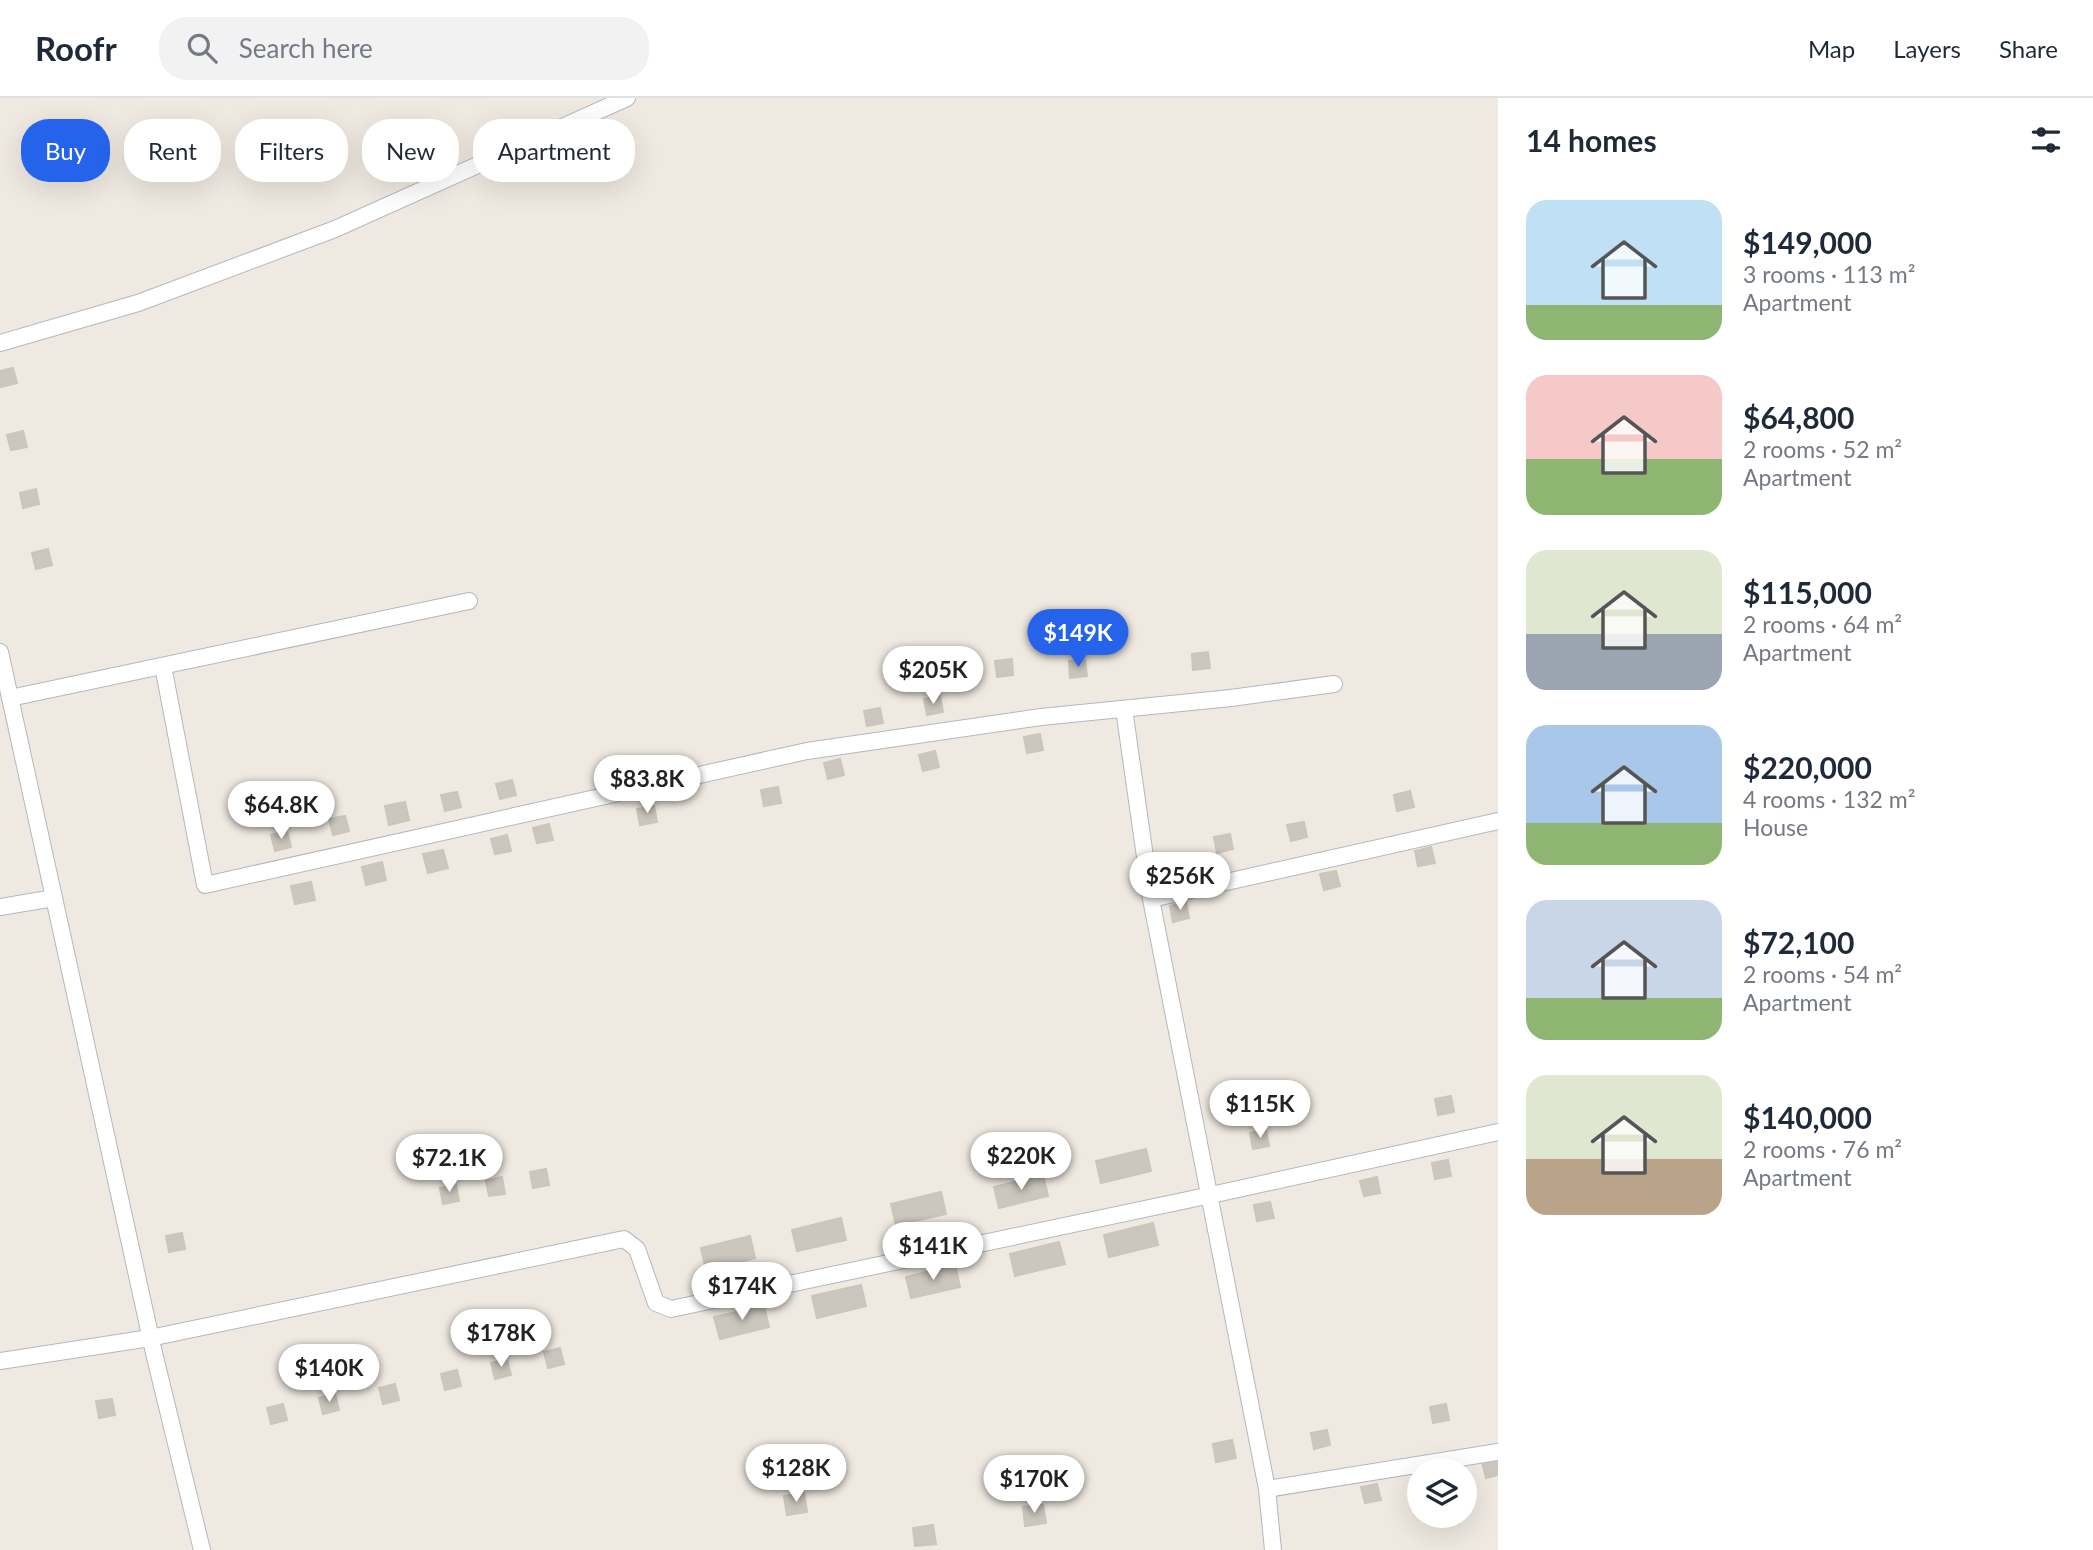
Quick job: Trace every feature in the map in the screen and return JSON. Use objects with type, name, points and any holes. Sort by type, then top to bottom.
[{"type":"street","points":[[0,343],[138,303],[335,229],[626,98]]},
{"type":"street","points":[[10,698],[469,601]]},
{"type":"street","points":[[0,652],[150,1338],[202,1550]]},
{"type":"street","points":[[163,666],[205,885],[807,751],[1041,717],[1231,698],[1334,684]]},
{"type":"street","points":[[1124,709],[1151,899],[1267,1489],[1273,1550]]},
{"type":"street","points":[[1151,899],[1498,821]]},
{"type":"street","points":[[0,907],[54,898]]},
{"type":"street","points":[[0,1361],[150,1338],[624,1239],[637,1249],[656,1303],[671,1309],[1498,1132]]},
{"type":"street","points":[[1267,1489],[1498,1452]]},
{"type":"building","points":[[13,368],[17,383],[1,387],[0,371]]},
{"type":"building","points":[[23,431],[27,447],[11,450],[7,435]]},
{"type":"building","points":[[36,489],[39,504],[23,508],[20,493]]},
{"type":"building","points":[[48,549],[52,565],[36,569],[32,553]]},
{"type":"building","points":[[1208,652],[1210,668],[1193,670],[1192,654]]},
{"type":"building","points":[[1012,659],[1013,675],[997,677],[995,661]]},
{"type":"building","points":[[1085,660],[1087,676],[1070,678],[1069,661]]},
{"type":"building","points":[[940,696],[943,712],[927,715],[924,699]]},
{"type":"building","points":[[880,708],[883,723],[867,726],[864,711]]},
{"type":"building","points":[[1040,734],[1043,750],[1027,753],[1024,737]]},
{"type":"building","points":[[935,751],[939,767],[923,771],[919,755]]},
{"type":"building","points":[[840,759],[844,775],[828,779],[824,763]]},
{"type":"building","points":[[512,780],[516,795],[500,799],[496,784]]},
{"type":"building","points":[[778,787],[781,803],[764,806],[761,790]]},
{"type":"building","points":[[1410,791],[1414,807],[1397,811],[1394,795]]},
{"type":"building","points":[[457,792],[461,807],[445,811],[441,795]]},
{"type":"building","points":[[405,802],[409,820],[389,825],[385,806]]},
{"type":"building","points":[[654,806],[657,822],[640,825],[637,809]]},
{"type":"building","points":[[345,816],[349,831],[333,835],[329,819]]},
{"type":"building","points":[[1304,822],[1307,837],[1291,841],[1287,825]]},
{"type":"building","points":[[549,824],[553,840],[537,843],[533,828]]},
{"type":"building","points":[[287,831],[291,847],[275,851],[271,835]]},
{"type":"building","points":[[1230,834],[1233,849],[1217,853],[1214,837]]},
{"type":"building","points":[[507,835],[511,851],[495,854],[491,839]]},
{"type":"building","points":[[1431,847],[1435,863],[1418,866],[1415,851]]},
{"type":"building","points":[[443,850],[448,868],[428,873],[423,854]]},
{"type":"building","points":[[382,862],[386,880],[366,885],[362,867]]},
{"type":"building","points":[[1336,871],[1340,886],[1324,890],[1320,874]]},
{"type":"building","points":[[311,882],[315,900],[295,904],[291,886]]},
{"type":"building","points":[[1186,902],[1189,918],[1173,922],[1170,906]]},
{"type":"building","points":[[1451,1096],[1454,1112],[1438,1115],[1435,1099]]},
{"type":"building","points":[[1266,1130],[1269,1146],[1253,1149],[1250,1133]]},
{"type":"building","points":[[1146,1149],[1151,1171],[1101,1183],[1096,1161]]},
{"type":"building","points":[[1448,1160],[1451,1176],[1435,1179],[1432,1163]]},
{"type":"building","points":[[546,1169],[549,1185],[533,1188],[530,1172]]},
{"type":"building","points":[[1043,1175],[1048,1196],[999,1208],[994,1187]]},
{"type":"building","points":[[502,1177],[505,1194],[489,1196],[486,1181]]},
{"type":"building","points":[[1377,1177],[1380,1193],[1364,1196],[1360,1181]]},
{"type":"building","points":[[456,1185],[459,1201],[443,1204],[440,1188]]},
{"type":"building","points":[[941,1192],[946,1214],[896,1225],[891,1204]]},
{"type":"building","points":[[1270,1202],[1274,1218],[1257,1221],[1254,1205]]},
{"type":"building","points":[[841,1218],[846,1240],[797,1251],[792,1230]]},
{"type":"building","points":[[1153,1223],[1158,1245],[1109,1257],[1104,1235]]},
{"type":"building","points":[[182,1233],[185,1249],[169,1252],[166,1236]]},
{"type":"building","points":[[750,1236],[755,1258],[706,1270],[701,1248]]},
{"type":"building","points":[[1059,1242],[1065,1264],[1015,1276],[1010,1254]]},
{"type":"building","points":[[955,1265],[960,1287],[911,1298],[906,1277]]},
{"type":"building","points":[[861,1285],[866,1306],[817,1318],[812,1296]]},
{"type":"building","points":[[764,1306],[769,1327],[720,1339],[714,1317]]},
{"type":"building","points":[[560,1348],[564,1364],[548,1368],[544,1352]]},
{"type":"building","points":[[507,1359],[511,1375],[495,1379],[491,1363]]},
{"type":"building","points":[[457,1370],[461,1386],[445,1390],[441,1374]]},
{"type":"building","points":[[395,1384],[399,1400],[383,1404],[379,1388]]},
{"type":"building","points":[[335,1394],[339,1410],[323,1414],[319,1398]]},
{"type":"building","points":[[112,1399],[115,1415],[99,1418],[96,1401]]},
{"type":"building","points":[[283,1404],[287,1420],[271,1424],[267,1408]]},
{"type":"building","points":[[1446,1404],[1449,1420],[1433,1423],[1430,1407]]},
{"type":"building","points":[[1327,1430],[1330,1445],[1314,1449],[1311,1433]]},
{"type":"building","points":[[1232,1440],[1236,1458],[1216,1462],[1213,1444]]},
{"type":"building","points":[[1498,1458],[1498,1475],[1486,1478],[1482,1462]]},
{"type":"building","points":[[1377,1484],[1381,1500],[1365,1503],[1361,1487]]},
{"type":"building","points":[[804,1493],[807,1512],[787,1515],[784,1496]]},
{"type":"building","points":[[1043,1505],[1046,1523],[1025,1526],[1023,1507]]},
{"type":"building","points":[[933,1525],[936,1544],[915,1546],[913,1528]]}]
